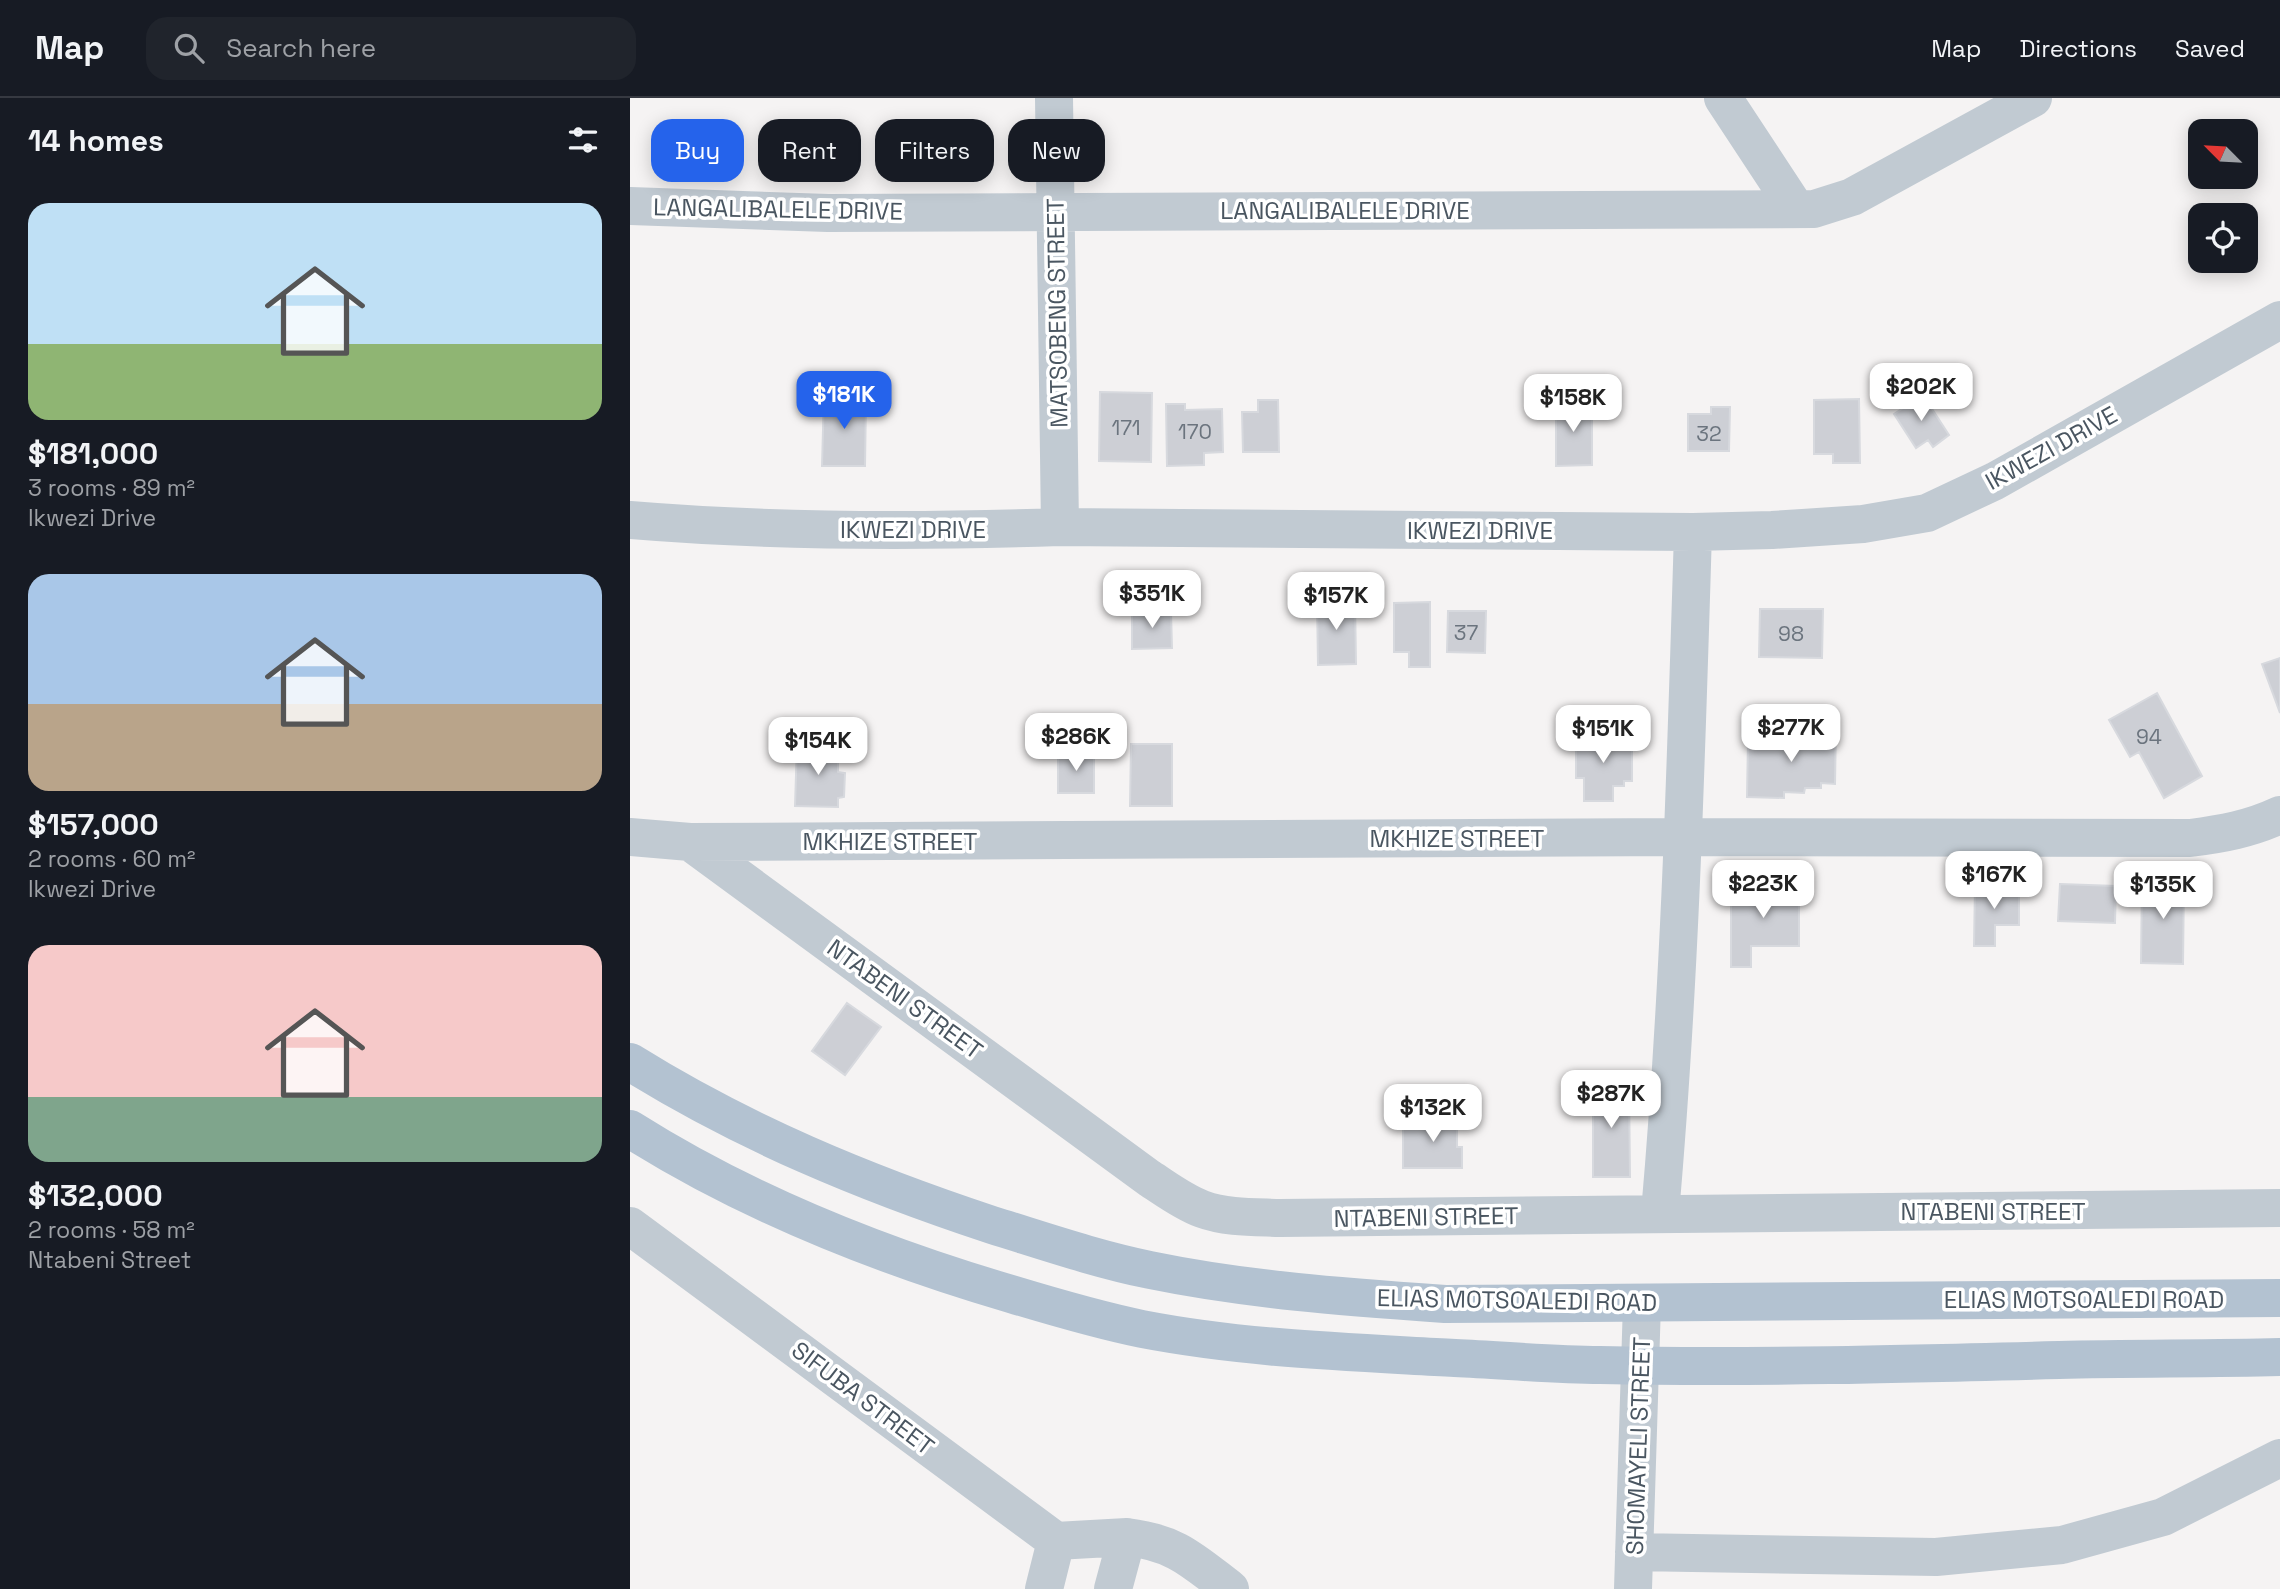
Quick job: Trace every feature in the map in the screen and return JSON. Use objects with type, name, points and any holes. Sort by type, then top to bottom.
[{"type":"main road","name":"ELIAS MOTSOALEDI ROAD","points":[[630,1062],[727,1117],[853,1176],[1038,1239],[1149,1270],[1239,1285],[1445,1304],[2280,1298]]},
{"type":"main road","points":[[630,1129],[744,1193],[862,1244],[937,1272],[1072,1312],[1142,1329],[1227,1343],[1300,1350],[1641,1366],[1959,1364],[2280,1357]]},
{"type":"street","name":"MATSOBENG STREET","points":[[1054,98],[1060,527]]},
{"type":"street","points":[[1723,98],[1796,209]]},
{"type":"street","name":"LANGALIBALELE DRIVE","points":[[630,206],[828,213],[1814,209],[1852,197],[2033,98]]},
{"type":"street","name":"IKWEZI DRIVE","points":[[630,520],[707,527],[870,529],[1060,527],[1693,532],[1863,524],[1927,513],[1996,481],[2280,320]]},
{"type":"street","points":[[1660,1213],[1673,1072],[1693,532]]},
{"type":"street","name":"MKHIZE STREET","points":[[630,837],[690,842],[1683,837],[2190,838],[2255,827],[2280,815]]},
{"type":"street","name":"NTABENI STREET","points":[[690,842],[1149,1178],[1181,1199],[1204,1209],[1236,1216],[1280,1218],[2280,1208]]},
{"type":"street","name":"SIFUBA STREET","points":[[630,1226],[1056,1541]]},
{"type":"street","name":"SHOMAYELI STREET","points":[[1633,1571],[1642,1303]]},
{"type":"street","points":[[1633,1571],[1936,1558],[2062,1545],[2163,1517],[2280,1458]]},
{"type":"street","points":[[1114,1589],[1126,1536]]},
{"type":"street","points":[[1044,1589],[1056,1541],[1126,1536],[1153,1540],[1169,1546],[1230,1589]]},
{"type":"building","points":[[1100,392],[1152,393],[1151,462],[1099,461]]},
{"type":"building","points":[[824,394],[847,394],[847,400],[866,400],[865,466],[822,466]]},
{"type":"building","points":[[1923,395],[1949,435],[1933,447],[1928,440],[1916,448],[1894,414]]},
{"type":"building","points":[[1556,399],[1577,399],[1577,411],[1592,411],[1592,465],[1556,466]]},
{"type":"building","points":[[1859,399],[1860,463],[1833,463],[1833,454],[1814,454],[1814,400]]},
{"type":"building","points":[[1258,400],[1278,400],[1279,452],[1243,452],[1242,412],[1258,412]]},
{"type":"building","points":[[1166,404],[1185,404],[1185,410],[1222,409],[1223,452],[1204,453],[1204,465],[1167,466]]},
{"type":"building","points":[[1711,407],[1730,407],[1729,451],[1688,451],[1688,414],[1711,414]]},
{"type":"building","points":[[1355,599],[1356,664],[1318,665],[1317,600]]},
{"type":"building","points":[[1430,602],[1430,667],[1409,667],[1409,652],[1394,652],[1394,603]]},
{"type":"building","points":[[1760,609],[1823,609],[1822,658],[1759,657]]},
{"type":"building","points":[[1171,611],[1172,648],[1132,649],[1132,612]]},
{"type":"building","points":[[1448,611],[1486,611],[1485,653],[1447,652]]},
{"type":"building","points":[[2280,658],[2280,713],[2262,664]]},
{"type":"building","points":[[2157,693],[2202,776],[2164,798],[2139,752],[2130,757],[2109,720]]},
{"type":"building","points":[[1818,724],[1836,725],[1835,784],[1821,783],[1821,788],[1805,788],[1804,793],[1784,792],[1784,798],[1747,797],[1748,739],[1818,740]]},
{"type":"building","points":[[1576,734],[1608,734],[1608,740],[1632,740],[1632,781],[1624,781],[1624,786],[1613,786],[1613,801],[1584,801],[1584,778],[1576,778]]},
{"type":"building","points":[[797,744],[829,745],[829,757],[838,757],[838,772],[845,773],[844,797],[838,798],[838,807],[795,806]]},
{"type":"building","points":[[1131,744],[1172,744],[1172,806],[1130,806]]},
{"type":"building","points":[[1058,753],[1094,754],[1094,793],[1058,793]]},
{"type":"building","points":[[2142,878],[2184,878],[2183,964],[2141,963]]},
{"type":"building","points":[[2060,884],[2116,886],[2115,923],[2058,921]]},
{"type":"building","points":[[1975,885],[2019,886],[2019,925],[1995,925],[1995,946],[1974,946]]},
{"type":"building","points":[[1731,887],[1799,887],[1799,946],[1751,946],[1751,967],[1731,967]]},
{"type":"building","points":[[847,1003],[881,1027],[845,1075],[812,1051]]},
{"type":"building","points":[[1629,1083],[1630,1177],[1593,1177],[1593,1084]]},
{"type":"building","points":[[1434,1111],[1457,1111],[1457,1147],[1462,1147],[1462,1168],[1403,1168],[1403,1125],[1434,1125]]}]
